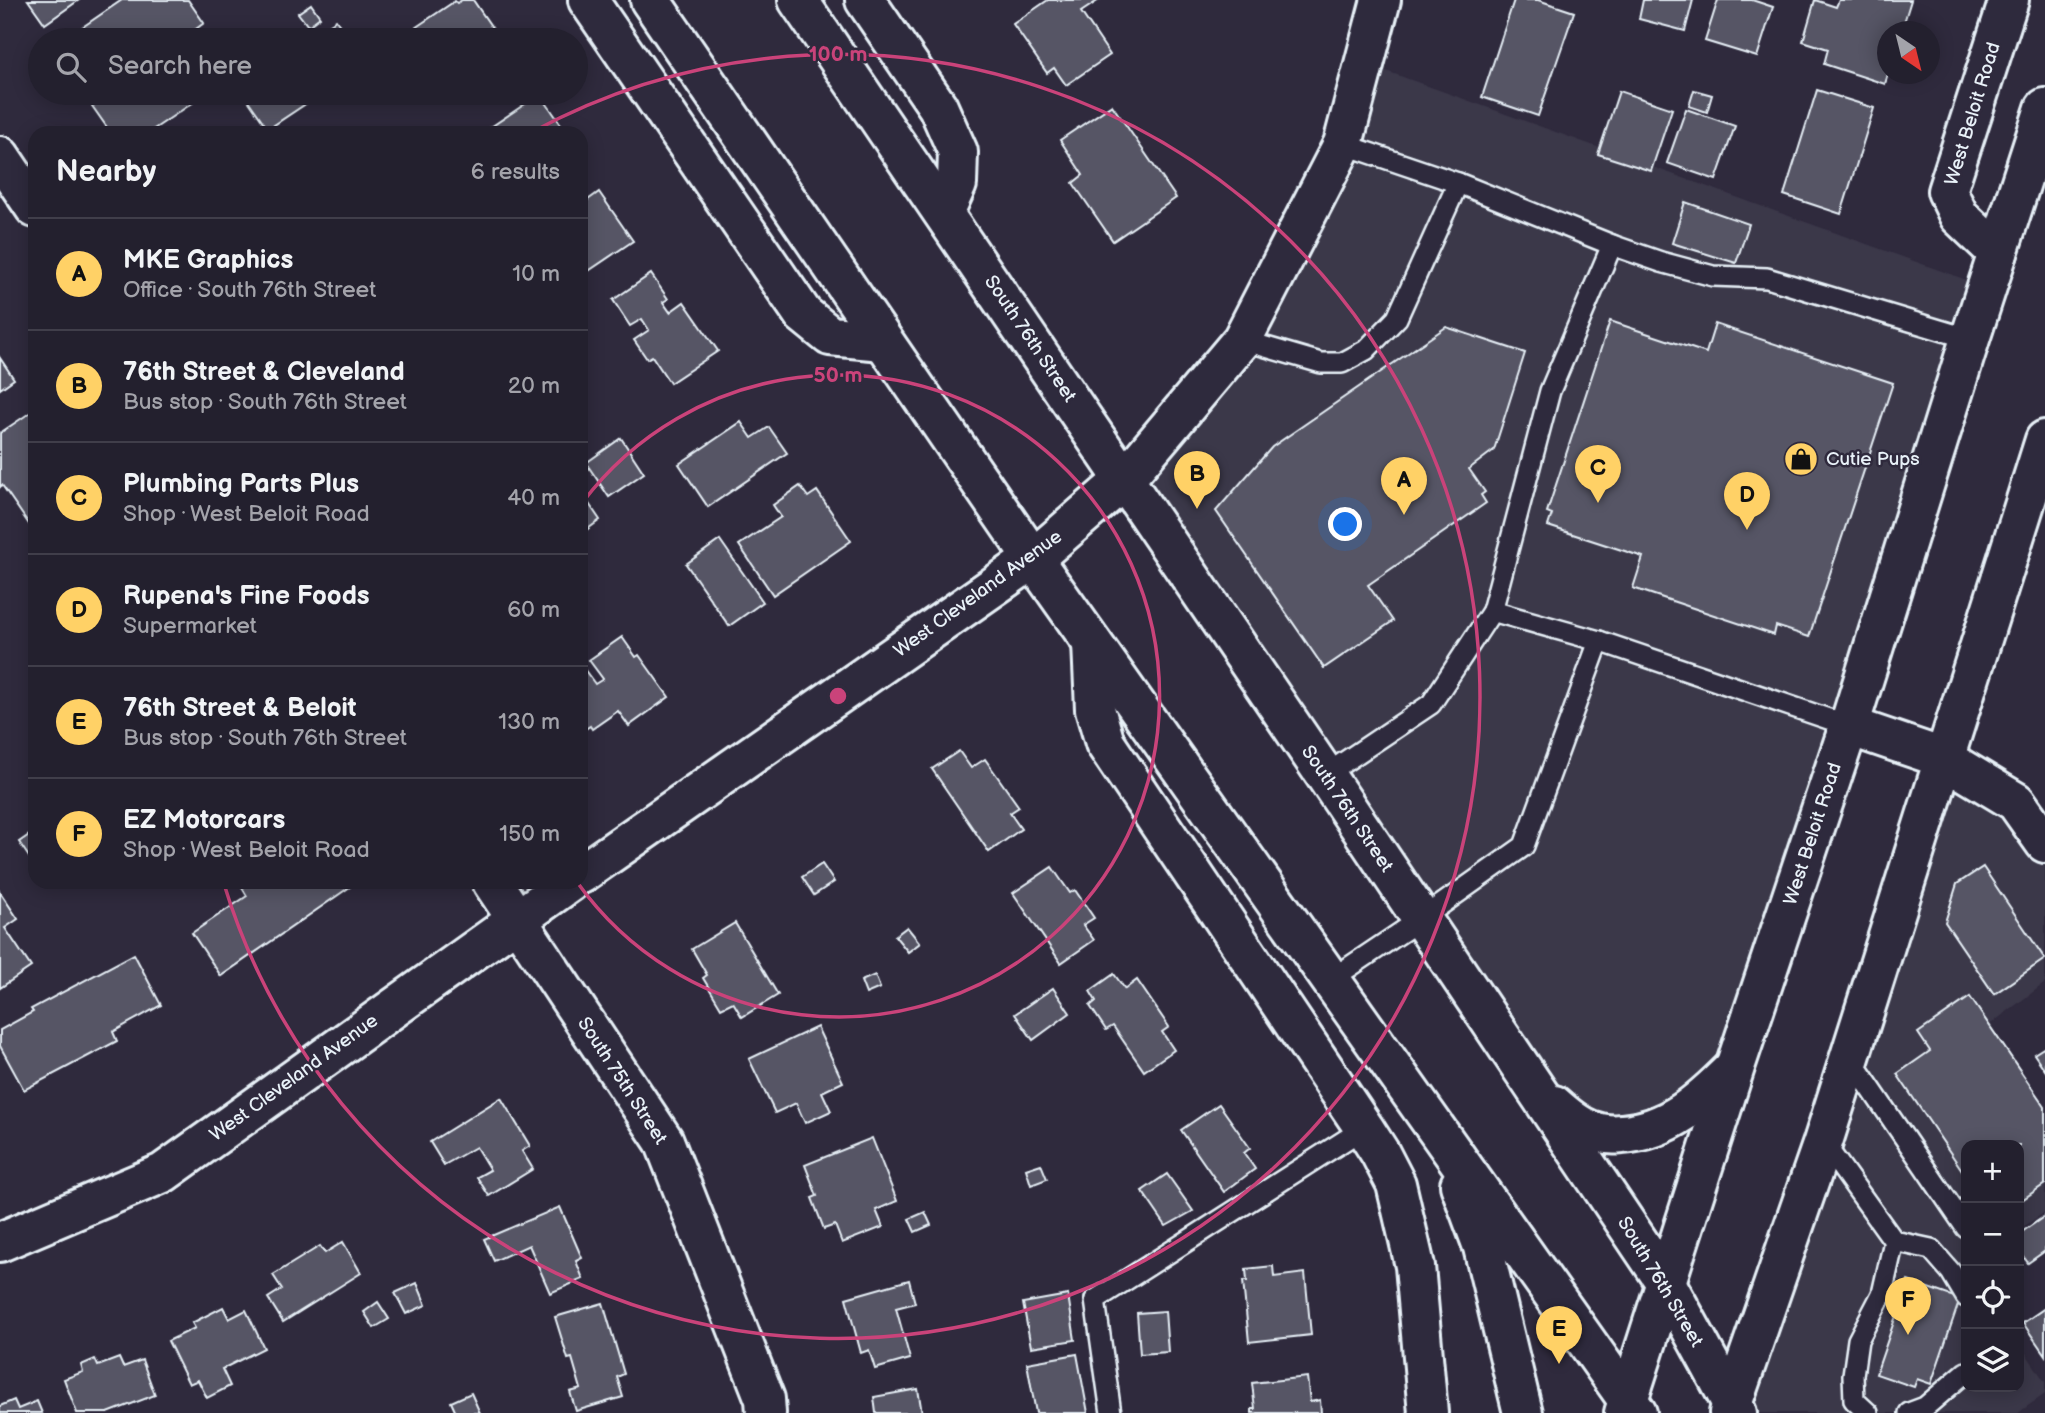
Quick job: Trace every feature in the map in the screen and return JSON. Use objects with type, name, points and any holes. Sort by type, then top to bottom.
[{"type":"main road","points":[[587,0],[803,314],[830,336],[883,341]]},
{"type":"main road","points":[[650,0],[1033,559],[1630,1409]]},
{"type":"main road","name":"South 76th Street","points":[[798,0],[1125,479],[1666,1283],[1733,1410]]},
{"type":"main road","points":[[865,0],[938,107],[958,152],[957,184],[944,213]]},
{"type":"main road","name":"West Cleveland Avenue","points":[[588,869],[1033,559],[1125,479],[1242,340],[1343,144],[1381,0]]},
{"type":"main road","name":"West Beloit Road","points":[[1998,253],[1959,216],[1947,191],[2009,0]]},
{"type":"main road","name":"West Beloit Road","points":[[1630,1409],[1666,1283],[1849,726],[2045,108]]},
{"type":"main road","points":[[0,156],[28,198]]},
{"type":"main road","points":[[1733,1410],[1823,1142],[2045,440]]},
{"type":"main road","points":[[1092,643],[1095,709],[1105,743],[1372,1141],[1395,1184],[1415,1266],[1428,1413]]},
{"type":"main road","points":[[1849,726],[1943,758],[2016,802],[2045,843]]},
{"type":"main road","name":"South 75th Street","points":[[497,889],[664,1141],[765,1399],[766,1413]]},
{"type":"main road","name":"West Cleveland Avenue","points":[[0,1242],[163,1172],[560,889]]},
{"type":"main road","points":[[1535,1088],[1563,1113],[1590,1130],[1611,1135],[1637,1133],[1676,1118],[1704,1098],[1735,1067]]},
{"type":"main road","points":[[1444,1141],[1483,1247],[1523,1413]]},
{"type":"lane","points":[[1343,144],[1458,183],[1612,245],[1661,261],[1713,276],[1767,278],[1970,339]]},
{"type":"lane","points":[[1242,340],[1321,363],[1342,363],[1366,350],[1397,318],[1458,183]]},
{"type":"lane","points":[[1325,775],[1431,704],[1492,611],[1550,391],[1612,245]]},
{"type":"lane","points":[[1492,611],[1599,641],[1849,726]]},
{"type":"lane","points":[[1330,980],[1524,846],[1599,641]]},
{"type":"lane","points":[[1849,1057],[1961,1221]]},
{"type":"lane","points":[[1111,1413],[1095,1300],[1372,1141]]},
{"type":"lane","points":[[1823,1142],[1894,1241],[1931,1250],[1951,1272],[1961,1289]]},
{"type":"lane","points":[[1868,1413],[1854,1401],[1853,1374],[1858,1340],[1882,1294],[1894,1241]]},
{"type":"lane","points":[[1909,1413],[1925,1407],[1961,1376]]},
{"type":"shaded area","points":[[1364,63],[1986,287],[1721,1112],[1565,1134],[1125,479],[1242,340]]},
{"type":"shaded area","points":[[1943,758],[2045,843],[2045,983],[1984,1029],[2045,1113],[2045,1212],[2024,1227],[2024,1140],[1961,1140],[1961,1392],[2024,1392],[2024,1350],[2045,1382],[2045,1394],[2018,1413],[1737,1413]]},
{"type":"building","points":[[28,0],[79,0],[45,24]]},
{"type":"building","points":[[122,0],[188,0],[204,23],[197,28],[81,28]]},
{"type":"building","points":[[473,0],[492,28],[415,28],[455,1],[457,3]]},
{"type":"building","points":[[1048,0],[1099,0],[1081,12],[1110,55],[1066,85],[1054,68],[1047,73],[1013,24]]},
{"type":"building","points":[[1514,0],[1538,0],[1574,12],[1538,116],[1482,97]]},
{"type":"building","points":[[1643,0],[1693,0],[1685,31],[1639,19]]},
{"type":"building","points":[[1718,0],[1752,0],[1773,7],[1757,57],[1705,41]]},
{"type":"building","points":[[1815,0],[1836,7],[1839,0],[1911,0],[1904,21],[1877,21],[1877,81],[1824,64],[1828,49],[1803,41]]},
{"type":"building","points":[[311,4],[320,17],[308,26],[298,13]]},
{"type":"building","points":[[336,20],[342,28],[324,28]]},
{"type":"building","points":[[1694,90],[1712,95],[1707,112],[1689,106]]},
{"type":"building","points":[[1817,90],[1874,108],[1841,214],[1784,195]]},
{"type":"building","points":[[1619,91],[1672,109],[1651,171],[1598,154]]},
{"type":"building","points":[[91,105],[190,105],[158,126],[106,126]]},
{"type":"building","points":[[251,105],[304,105],[272,126],[266,126]]},
{"type":"building","points":[[524,105],[548,105],[562,126],[492,126]]},
{"type":"building","points":[[1112,105],[1176,198],[1113,241],[1073,183],[1083,175],[1060,140]]},
{"type":"building","points":[[1686,109],[1735,126],[1716,180],[1667,163]]},
{"type":"building","points":[[599,192],[633,241],[588,271],[588,200]]},
{"type":"building","points":[[1685,202],[1749,224],[1736,263],[1672,243]]},
{"type":"building","points":[[651,274],[668,299],[663,302],[670,312],[684,302],[718,351],[670,383],[652,356],[647,359],[634,340],[649,330],[642,319],[630,326],[613,300]]},
{"type":"building","points":[[1610,321],[1706,353],[1715,324],[1893,383],[1809,637],[1776,626],[1774,635],[1633,588],[1643,557],[1548,526],[1552,514],[1547,512]]},
{"type":"building","points":[[1446,327],[1525,353],[1494,450],[1469,469],[1485,492],[1481,495],[1486,503],[1368,585],[1393,621],[1324,668],[1216,511],[1272,447]]},
{"type":"building","points":[[0,358],[14,379],[0,389]]},
{"type":"building","points":[[28,414],[28,523],[2,485],[0,487],[0,433]]},
{"type":"building","points":[[741,422],[752,438],[769,427],[787,453],[708,507],[679,464]]},
{"type":"building","points":[[621,438],[644,473],[609,497],[588,466],[588,462]]},
{"type":"building","points":[[800,486],[808,497],[817,491],[851,541],[773,595],[739,545],[781,517],[773,505]]},
{"type":"building","points":[[588,502],[600,520],[588,529]]},
{"type":"building","points":[[720,540],[763,602],[729,626],[686,564]]},
{"type":"building","points":[[622,637],[636,657],[639,655],[669,697],[629,726],[618,711],[592,729],[588,727],[588,674],[595,684],[603,679],[589,660]]},
{"type":"building","points":[[959,751],[971,768],[985,759],[1019,807],[1010,813],[1021,829],[989,852],[932,769]]},
{"type":"building","points":[[28,836],[28,856],[19,842]]},
{"type":"building","points":[[822,864],[834,882],[814,895],[802,877]]},
{"type":"building","points":[[1052,867],[1070,893],[1075,890],[1094,918],[1083,925],[1094,940],[1061,963],[1013,893]]},
{"type":"building","points":[[1983,867],[2045,959],[1994,994],[1945,922],[1957,884]]},
{"type":"building","points":[[243,889],[347,889],[221,976],[192,933],[247,896]]},
{"type":"building","points":[[0,892],[18,919],[5,928],[31,967],[0,988]]},
{"type":"building","points":[[735,923],[778,995],[742,1017],[733,1002],[721,1008],[703,978],[707,975],[692,949]]},
{"type":"building","points":[[907,927],[920,943],[908,952],[895,936]]},
{"type":"building","points":[[134,954],[161,1005],[113,1032],[117,1041],[24,1090],[0,1046],[0,1030],[33,1012],[31,1009]]},
{"type":"building","points":[[1114,974],[1125,989],[1137,980],[1169,1027],[1162,1032],[1174,1050],[1144,1071],[1113,1026],[1106,1030],[1090,1006],[1096,1001],[1090,991]]},
{"type":"building","points":[[875,975],[880,988],[866,994],[861,981]]},
{"type":"building","points":[[1053,988],[1070,1013],[1033,1040],[1015,1014]]},
{"type":"building","points":[[1970,997],[2045,1107],[2045,1184],[2024,1199],[2024,1140],[1961,1140],[1961,1169],[1897,1074],[1930,1051],[1918,1033]]},
{"type":"building","points":[[817,1027],[843,1082],[822,1092],[831,1111],[805,1123],[796,1103],[775,1113],[749,1059]]},
{"type":"building","points":[[2045,1047],[2045,1070],[2034,1054]]},
{"type":"building","points":[[501,1098],[530,1146],[522,1151],[533,1169],[489,1196],[477,1177],[490,1170],[476,1147],[444,1165],[430,1142]]},
{"type":"building","points":[[1219,1104],[1250,1148],[1244,1153],[1255,1169],[1224,1192],[1181,1130]]},
{"type":"building","points":[[872,1138],[897,1201],[876,1210],[883,1227],[842,1243],[835,1225],[824,1229],[812,1198],[817,1196],[805,1165]]},
{"type":"building","points":[[1041,1164],[1047,1179],[1031,1185],[1026,1169]]},
{"type":"building","points":[[1167,1174],[1193,1211],[1166,1226],[1142,1191]]},
{"type":"building","points":[[560,1207],[582,1258],[576,1261],[583,1279],[550,1293],[529,1245],[494,1261],[484,1239]]},
{"type":"building","points":[[925,1212],[931,1225],[915,1232],[909,1219]]},
{"type":"building","points":[[2045,1216],[2045,1251],[2028,1263],[2024,1257],[2024,1231]]},
{"type":"building","points":[[343,1242],[361,1273],[283,1322],[268,1298],[282,1289],[273,1275],[320,1246],[325,1253]]},
{"type":"building","points":[[1273,1266],[1274,1277],[1305,1273],[1311,1335],[1249,1342],[1243,1281],[1247,1281],[1246,1269]]},
{"type":"building","points":[[909,1280],[915,1303],[896,1308],[910,1359],[875,1369],[869,1350],[861,1353],[846,1298]]},
{"type":"building","points":[[1908,1281],[1960,1299],[1931,1384],[1917,1379],[1914,1387],[1876,1374]]},
{"type":"building","points":[[417,1283],[426,1305],[406,1314],[395,1293]]},
{"type":"building","points":[[1068,1295],[1075,1340],[1031,1347],[1023,1303]]},
{"type":"building","points":[[378,1302],[389,1319],[374,1328],[364,1312]]},
{"type":"building","points":[[603,1303],[624,1374],[617,1377],[623,1397],[576,1411],[570,1392],[581,1389],[555,1317]]},
{"type":"building","points":[[223,1307],[229,1319],[246,1310],[264,1348],[222,1369],[230,1386],[207,1398],[198,1380],[189,1384],[168,1341],[195,1328],[192,1323]]},
{"type":"building","points":[[2045,1308],[2045,1355],[2024,1324]]},
{"type":"building","points":[[1165,1311],[1168,1352],[1140,1354],[1137,1313]]},
{"type":"building","points":[[1077,1354],[1088,1413],[1036,1413],[1027,1363]]},
{"type":"building","points":[[119,1358],[123,1367],[142,1360],[155,1395],[108,1413],[77,1413],[64,1379],[83,1372],[81,1365],[95,1359],[98,1366]]},
{"type":"building","points":[[1307,1377],[1310,1402],[1320,1400],[1321,1413],[1252,1413],[1252,1409],[1255,1409],[1252,1383]]},
{"type":"building","points":[[918,1389],[922,1413],[876,1413],[874,1397]]},
{"type":"building","points":[[471,1393],[480,1413],[456,1413],[451,1402]]},
{"type":"building","points":[[14,1400],[18,1409],[37,1401],[42,1413],[0,1413],[0,1406]]},
{"type":"place","name":"Cutie Pups","points":[[1801,459]]},
{"type":"place","name":"Plumbing Parts Plus","points":[[1598,503]]},
{"type":"place","name":"76th Street & Cleveland","points":[[1197,509]]},
{"type":"place","name":"MKE Graphics","points":[[1404,515]]},
{"type":"place","name":"Rupena's Fine Foods","points":[[1747,530]]},
{"type":"place","name":"EZ Motorcars","points":[[1908,1335]]},
{"type":"place","name":"76th Street & Beloit","points":[[1559,1364]]}]
